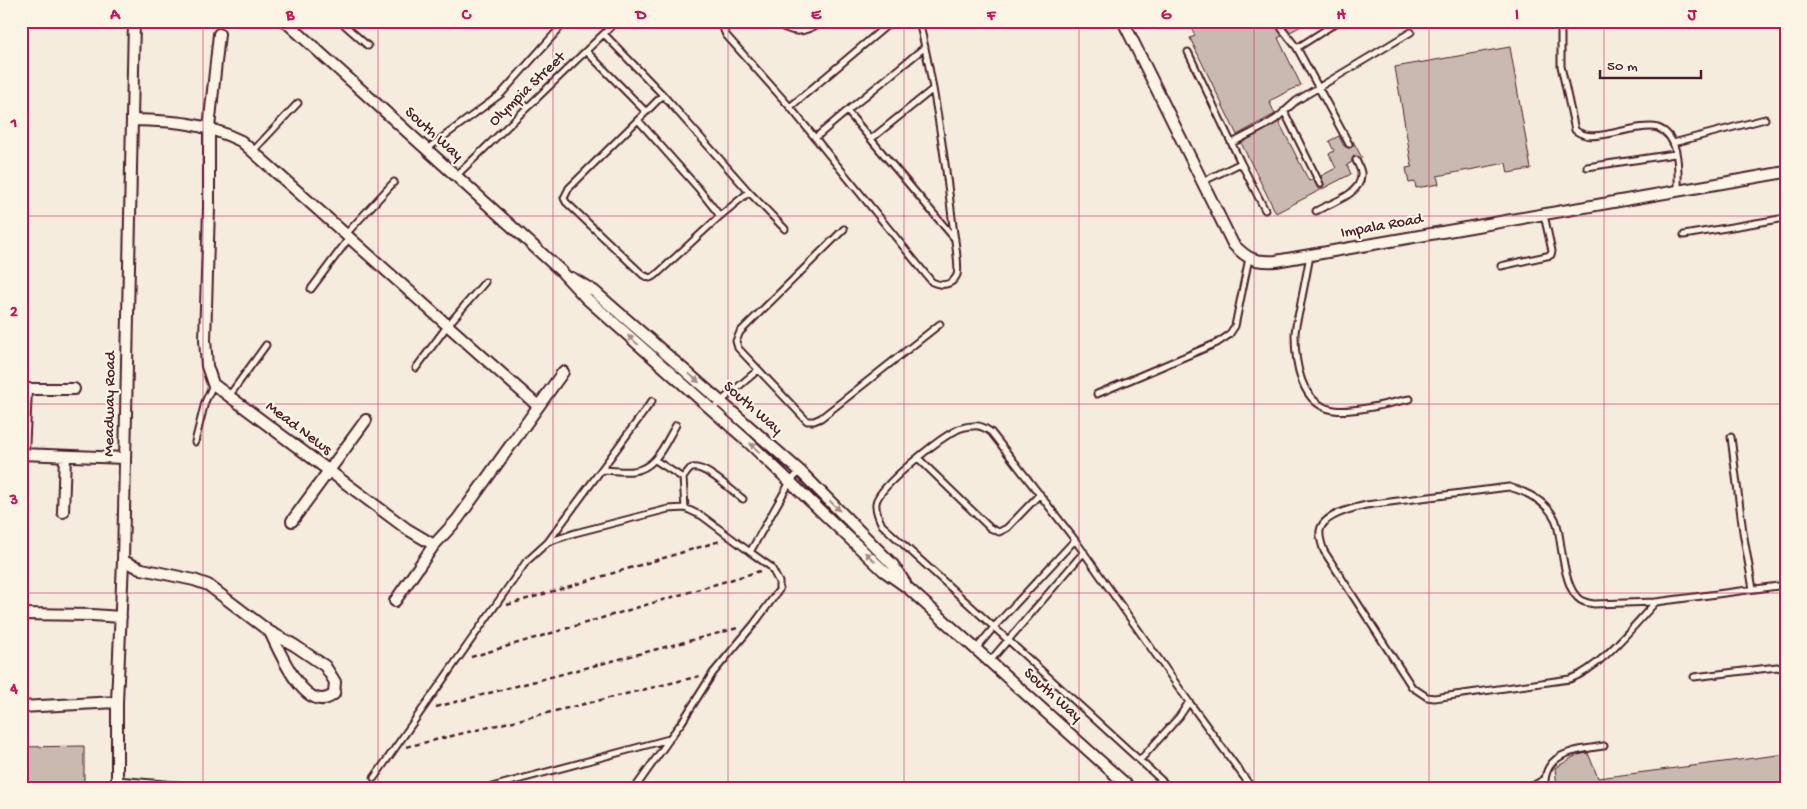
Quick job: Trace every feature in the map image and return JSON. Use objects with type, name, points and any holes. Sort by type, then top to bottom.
[{"type":"street","name":"Meadway Road","points":[[117,784],[117,702],[123,561],[134,21]]},
{"type":"street","name":"South Way","points":[[285,21],[561,271],[586,298],[712,409],[884,571],[908,588],[990,660],[1130,788]]},
{"type":"street","points":[[1123,21],[1233,244],[1249,258]]},
{"type":"street","points":[[213,384],[207,366],[205,340],[209,208],[209,128],[219,34]]},
{"type":"street","points":[[132,120],[189,123],[209,128],[241,141],[538,406]]},
{"type":"street","name":"Impala Road","points":[[1249,258],[1256,261],[1276,261],[1786,172]]},
{"type":"street","name":"South Way","points":[[561,271],[594,291],[800,472],[893,565],[908,588]]},
{"type":"street","points":[[395,601],[434,545],[457,520],[563,372]]},
{"type":"street","name":"Mead News","points":[[213,384],[407,529],[434,545]]},
{"type":"street","points":[[74,389],[23,388],[22,454],[125,458]]},
{"type":"street","points":[[292,520],[366,420]]},
{"type":"street","points":[[63,512],[65,456]]},
{"type":"street","points":[[123,561],[142,569],[194,580],[208,585],[270,632],[294,645],[324,666],[335,682],[334,694],[330,698],[314,698],[307,693],[291,674],[270,632]]},
{"type":"street","points":[[21,614],[121,617]]},
{"type":"street","points":[[21,707],[117,702]]},
{"type":"lane","points":[[340,21],[368,46]]},
{"type":"lane","points":[[427,150],[501,94],[566,21]]},
{"type":"lane","name":"Olympia Street","points":[[456,176],[617,21]]},
{"type":"lane","points":[[724,21],[723,28],[726,35],[790,107],[932,282],[946,285],[954,280],[958,272],[955,240],[944,148],[919,21]]},
{"type":"lane","points":[[771,21],[789,31],[802,32],[823,21]]},
{"type":"lane","points":[[790,107],[892,21]]},
{"type":"lane","points":[[1278,21],[1297,48],[1349,144]]},
{"type":"lane","points":[[1297,48],[1339,21]]},
{"type":"lane","points":[[1561,21],[1561,66],[1575,130],[1583,136],[1598,136],[1636,128],[1657,127],[1669,136],[1673,143],[1678,170],[1678,191]]},
{"type":"lane","points":[[1232,143],[1276,119],[1296,101],[1411,32]]},
{"type":"lane","points":[[604,34],[663,95],[749,192],[785,229]]},
{"type":"lane","points":[[815,138],[925,47]]},
{"type":"lane","points":[[586,51],[646,112]]},
{"type":"lane","points":[[1188,52],[1265,210]]},
{"type":"lane","points":[[870,139],[933,89]]},
{"type":"lane","points":[[663,95],[570,188],[564,198],[566,202],[643,275],[650,278],[656,275],[749,192]]},
{"type":"lane","points":[[253,151],[298,103]]},
{"type":"lane","points":[[847,111],[955,240]]},
{"type":"lane","points":[[1284,111],[1320,184]]},
{"type":"lane","points":[[1673,143],[1766,119]]},
{"type":"lane","points":[[638,120],[720,216]]},
{"type":"lane","points":[[1587,166],[1675,154]]},
{"type":"lane","points":[[1316,211],[1353,192],[1360,183],[1362,174],[1356,160]]},
{"type":"lane","points":[[1202,182],[1241,163]]},
{"type":"lane","points":[[311,289],[348,236],[394,182]]},
{"type":"lane","points":[[1501,266],[1551,255],[1552,251],[1544,215]]},
{"type":"lane","points":[[1684,235],[1786,218]]},
{"type":"lane","points":[[844,229],[740,332],[736,341],[738,348],[807,420],[814,421],[821,418],[940,324]]},
{"type":"lane","points":[[1310,255],[1295,333],[1298,364],[1305,389],[1324,408],[1334,410],[1352,410],[1410,399]]},
{"type":"lane","points":[[1096,394],[1217,343],[1229,335],[1235,326],[1249,258]]},
{"type":"lane","points":[[416,368],[448,325],[485,282]]},
{"type":"lane","points":[[229,397],[266,345]]},
{"type":"lane","points":[[712,409],[758,370]]},
{"type":"lane","points":[[195,442],[205,402],[213,384]]},
{"type":"lane","points":[[374,778],[526,562],[548,542],[652,401]]},
{"type":"lane","points":[[602,470],[633,471],[647,467],[655,460],[676,425]]},
{"type":"lane","points":[[1170,788],[882,525],[877,516],[876,503],[881,492],[918,458],[956,430],[982,426],[991,432],[1084,552],[1252,788]]},
{"type":"lane","points":[[1731,437],[1743,532],[1753,589]]},
{"type":"lane","points":[[918,458],[990,528],[999,532],[1007,528],[1040,494]]},
{"type":"lane","points":[[655,460],[683,478]]},
{"type":"lane","points":[[685,508],[683,478],[690,469],[697,466],[705,469],[743,499]]},
{"type":"lane","points":[[750,552],[790,482],[800,472]]},
{"type":"lane","points":[[1656,602],[1596,666],[1580,676],[1434,698],[1427,697],[1412,687],[1324,551],[1320,531],[1323,523],[1327,520],[1352,508],[1509,487],[1525,491],[1547,508],[1556,519],[1568,581],[1576,596],[1587,602],[1594,604],[1656,602],[1786,585]]},
{"type":"lane","points":[[548,542],[575,533],[668,509],[685,508],[702,516],[771,568],[779,582],[779,590],[754,624],[713,673],[682,722],[635,788]]},
{"type":"lane","points":[[976,649],[1075,540]]},
{"type":"lane","points":[[990,660],[1084,552]]},
{"type":"lane","points":[[1694,677],[1777,667],[1786,670]]},
{"type":"lane","points":[[1140,760],[1190,702]]},
{"type":"lane","points":[[488,788],[669,739]]},
{"type":"lane","points":[[1545,788],[1547,769],[1552,762],[1572,751],[1604,746]]},
{"type":"lane","points":[[1529,788],[1545,779]]},
{"type":"lane","points":[[117,784],[210,788]]},
{"type":"path","points":[[492,610],[731,538]]},
{"type":"path","points":[[456,662],[771,568]]},
{"type":"path","points":[[422,710],[754,624]]},
{"type":"path","points":[[394,750],[713,673]]},
{"type":"building","points":[[1188,21],[1274,21],[1282,36],[1278,38],[1301,85],[1269,101],[1275,114],[1237,135],[1190,38],[1195,36]]},
{"type":"building","points":[[1283,21],[1311,21],[1290,32]]},
{"type":"building","points":[[1510,47],[1531,169],[1508,173],[1506,163],[1437,176],[1439,184],[1416,188],[1415,182],[1409,183],[1406,168],[1412,167],[1395,67]]},
{"type":"building","points":[[1279,122],[1309,181],[1313,179],[1318,188],[1322,188],[1324,185],[1321,176],[1336,168],[1329,154],[1334,151],[1329,141],[1339,136],[1344,146],[1349,148],[1353,146],[1353,141],[1362,158],[1354,156],[1352,162],[1347,165],[1351,174],[1276,213],[1241,143]]},
{"type":"building","points":[[84,746],[84,785],[21,786],[21,747]]},
{"type":"building","points":[[1588,753],[1598,778],[1786,754],[1786,788],[1557,788],[1555,768],[1577,755]]}]
